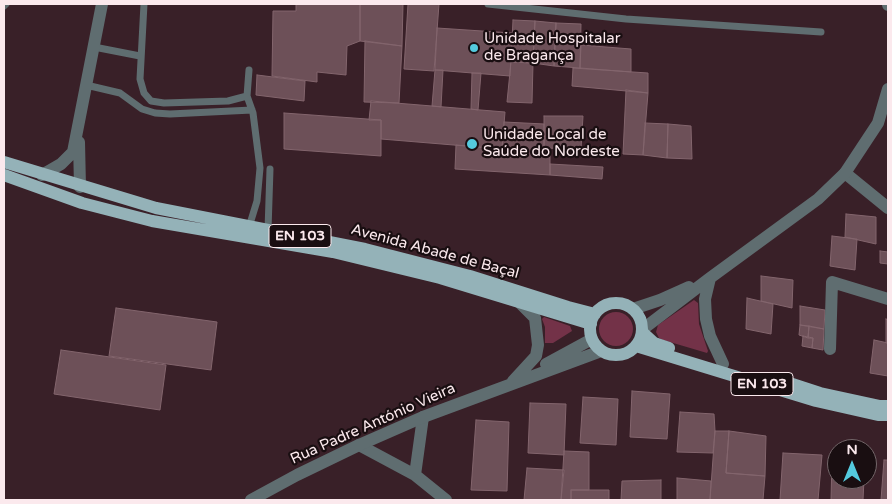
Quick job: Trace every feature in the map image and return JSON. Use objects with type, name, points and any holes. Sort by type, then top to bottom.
[{"type":"main road","name":"Avenida Abade de Baçal","points":[[4,162],[42,175],[60,190],[82,203],[152,221],[249,232]]},
{"type":"main road","name":"Avenida Abade de Baçal","points":[[4,175],[60,190]]},
{"type":"main road","points":[[60,190],[80,187]]},
{"type":"main road","name":"Avenida Abade de Baçal","points":[[80,187],[249,232],[412,271],[520,303],[593,319]]},
{"type":"main road","points":[[249,232],[268,230]]},
{"type":"main road","name":"Avenida Abade de Baçal","points":[[268,230],[365,249],[470,276],[568,307],[593,319]]},
{"type":"main road","points":[[633,309],[626,304],[617,303],[601,308],[593,319],[590,331],[592,339],[601,350],[608,354],[623,354],[636,346],[643,331]]},
{"type":"main road","name":"EN 103","points":[[633,309],[640,318],[643,331],[654,343],[820,393],[880,406],[888,406]]},
{"type":"main road","name":"EN 103","points":[[636,346],[816,401],[878,415],[888,415]]},
{"type":"street","points":[[60,190],[73,152],[102,4]]},
{"type":"street","points":[[643,331],[710,278],[818,199],[845,173],[878,123],[888,89]]},
{"type":"street","points":[[78,127],[80,187]]},
{"type":"street","points":[[42,175],[61,164],[73,152]]},
{"type":"street","points":[[845,173],[888,208]]},
{"type":"street","points":[[633,309],[660,300],[710,278]]},
{"type":"street","points":[[710,278],[705,299],[706,318],[710,336],[723,364]]},
{"type":"street","points":[[830,348],[832,282],[888,299]]},
{"type":"street","points":[[511,383],[536,356],[538,345],[535,318],[520,303]]},
{"type":"street","points":[[511,383],[592,339]]},
{"type":"street","points":[[511,383],[601,350]]},
{"type":"street","name":"Rua Padre António Vieira","points":[[251,500],[359,445],[423,417],[511,383]]},
{"type":"street","points":[[416,475],[423,417]]},
{"type":"street","points":[[359,445],[416,475],[446,500]]},
{"type":"lane","points":[[144,4],[140,79],[144,93],[151,101],[164,104],[228,101],[247,96]]},
{"type":"lane","points":[[488,4],[626,18],[821,32]]},
{"type":"lane","points":[[94,47],[140,56]]},
{"type":"lane","points":[[249,70],[247,96],[252,110],[260,168],[257,201],[249,232]]},
{"type":"lane","points":[[86,84],[120,93],[142,108],[155,113],[252,110]]},
{"type":"lane","points":[[268,230],[270,168]]},
{"type":"shaded area","points":[[694,300],[698,303],[699,324],[707,353],[663,340],[659,338],[656,332],[658,325]]},
{"type":"shaded area","points":[[616,312],[628,317],[633,329],[628,341],[616,346],[604,341],[599,329],[604,317]]},
{"type":"shaded area","points":[[544,317],[570,326],[572,331],[553,343],[545,343],[545,327],[542,319]]},
{"type":"building","points":[[296,4],[360,4],[360,41],[347,46],[346,75],[317,72],[317,82],[272,76],[273,11],[296,11]]},
{"type":"building","points":[[360,4],[403,4],[402,46],[360,41]]},
{"type":"building","points":[[408,4],[439,4],[434,71],[404,69]]},
{"type":"building","points":[[513,20],[535,21],[533,63],[511,62]]},
{"type":"building","points":[[535,21],[556,23],[554,66],[533,63]]},
{"type":"building","points":[[556,23],[581,24],[580,68],[554,66]]},
{"type":"building","name":"Unidade Hospitalar de Bragança","points":[[437,28],[512,33],[510,76],[435,70]]},
{"type":"building","points":[[365,41],[402,46],[399,103],[364,102]]},
{"type":"building","points":[[581,45],[631,49],[631,72],[580,68]]},
{"type":"building","points":[[511,62],[533,63],[532,103],[507,102]]},
{"type":"building","points":[[573,68],[648,73],[648,93],[572,86]]},
{"type":"building","points":[[435,70],[443,70],[441,107],[432,106]]},
{"type":"building","points":[[472,73],[481,73],[478,110],[471,109]]},
{"type":"building","points":[[257,75],[305,81],[304,101],[256,95]]},
{"type":"building","points":[[626,90],[648,93],[643,155],[623,154]]},
{"type":"building","points":[[371,101],[505,112],[502,149],[381,139],[381,120],[369,120]]},
{"type":"building","points":[[284,113],[381,120],[381,156],[284,149]]},
{"type":"building","points":[[544,116],[583,116],[581,149],[544,148]]},
{"type":"building","points":[[504,122],[544,124],[544,148],[550,148],[550,175],[455,169],[456,145],[502,149]]},
{"type":"building","points":[[645,123],[668,124],[667,158],[643,155]]},
{"type":"building","points":[[668,124],[691,126],[692,159],[667,158]]},
{"type":"building","points":[[550,164],[603,167],[602,179],[550,175]]},
{"type":"building","points":[[846,214],[876,217],[876,244],[845,237]]},
{"type":"building","points":[[832,236],[857,239],[855,270],[830,266]]},
{"type":"building","points":[[880,251],[888,252],[888,264],[880,263]]},
{"type":"building","points":[[761,276],[793,280],[792,308],[761,301]]},
{"type":"building","points":[[747,298],[773,304],[771,334],[746,329]]},
{"type":"building","points":[[800,306],[825,310],[824,329],[800,325]]},
{"type":"building","points":[[116,308],[217,322],[211,370],[109,356]]},
{"type":"building","points":[[886,319],[888,320],[888,343],[886,343]]},
{"type":"building","points":[[800,325],[809,326],[808,338],[799,335]]},
{"type":"building","points":[[809,326],[824,329],[823,350],[812,348],[813,338],[808,338]]},
{"type":"building","points":[[803,336],[813,338],[812,348],[802,346]]},
{"type":"building","points":[[874,340],[888,343],[888,376],[870,373]]},
{"type":"building","points":[[61,350],[166,365],[160,410],[54,394]]},
{"type":"building","points":[[632,391],[670,394],[667,439],[630,437]]},
{"type":"building","points":[[583,397],[618,399],[616,445],[580,443]]},
{"type":"building","points":[[530,403],[566,404],[564,455],[528,453]]},
{"type":"building","points":[[680,412],[714,414],[713,453],[677,452]]},
{"type":"building","points":[[476,420],[509,422],[507,491],[471,490]]},
{"type":"building","points":[[715,431],[729,431],[726,473],[765,476],[763,500],[710,500]]},
{"type":"building","points":[[729,431],[766,436],[765,476],[726,473]]},
{"type":"building","points":[[564,451],[589,452],[589,490],[571,490],[571,500],[561,500]]},
{"type":"building","points":[[783,453],[822,455],[818,500],[780,500]]},
{"type":"building","points":[[884,460],[888,460],[888,500],[881,500]]},
{"type":"building","points":[[527,468],[564,470],[561,500],[524,500]]},
{"type":"building","points":[[677,478],[711,481],[710,500],[677,500]]},
{"type":"building","points":[[661,480],[661,500],[621,500],[622,481]]},
{"type":"building","points":[[831,489],[864,489],[863,500],[831,500]]},
{"type":"building","points":[[571,490],[609,490],[609,500],[571,500]]},
{"type":"place","name":"Unidade Hospitalar de Bragança","points":[[474,48]]},
{"type":"place","name":"Unidade Local de Saúde do Nordeste","points":[[472,144]]}]
